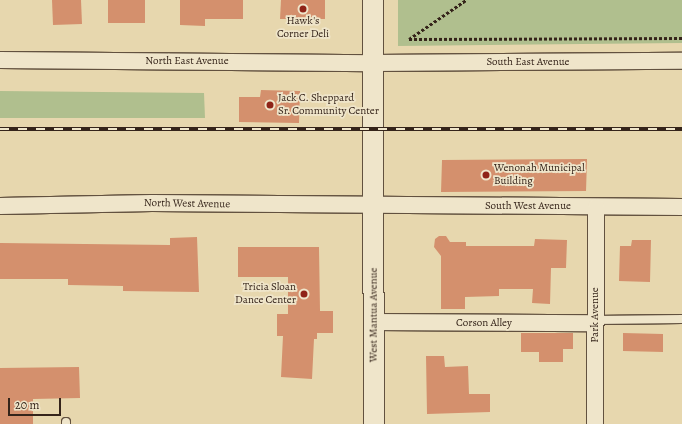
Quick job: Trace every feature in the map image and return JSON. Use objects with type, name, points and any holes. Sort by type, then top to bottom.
[{"type":"street","name":"West Mantua Avenue","points":[[374,0],[374,424]]},
{"type":"street","name":"North East Avenue","points":[[0,60],[374,63]]},
{"type":"street","name":"South East Avenue","points":[[374,63],[682,61]]},
{"type":"street","name":"North West Avenue","points":[[0,206],[152,203],[373,206]]},
{"type":"street","name":"South West Avenue","points":[[373,206],[682,207]]},
{"type":"street","name":"Park Avenue","points":[[595,424],[596,207]]},
{"type":"street","name":"Corson Alley","points":[[374,322],[595,321]]},
{"type":"lane","points":[[595,321],[682,319]]},
{"type":"path","points":[[466,0],[409,39],[682,38]]},
{"type":"green space","points":[[398,0],[682,0],[682,43],[398,46]]},
{"type":"green space","points":[[0,91],[204,93],[205,118],[0,118]]},
{"type":"building","points":[[52,0],[81,0],[82,24],[53,25]]},
{"type":"building","points":[[108,0],[145,0],[145,23],[108,23]]},
{"type":"building","points":[[180,0],[243,0],[243,19],[205,19],[205,26],[180,25]]},
{"type":"building","name":"Hawk's Corner Deli","points":[[281,0],[325,0],[325,19],[280,19]]},
{"type":"building","name":"Jack C. Sheppard Sr. Community Center","points":[[261,90],[300,91],[299,123],[239,122],[239,97],[260,97]]},
{"type":"building","name":"Wenonah Municipal Building","points":[[587,159],[586,191],[441,192],[442,160]]},
{"type":"building","points":[[439,236],[446,236],[450,242],[466,242],[466,246],[534,246],[535,239],[567,240],[566,268],[551,268],[550,304],[532,303],[533,289],[499,289],[499,296],[465,297],[465,309],[441,309],[441,256],[434,247],[435,239]]},
{"type":"building","points":[[197,237],[199,292],[123,291],[123,286],[68,285],[68,279],[0,279],[0,243],[170,245],[170,238]]},
{"type":"building","points":[[632,240],[651,240],[650,282],[619,281],[620,246],[631,246]]},
{"type":"building","name":"Tricia Sloan Dance Center","points":[[238,247],[319,247],[320,311],[333,311],[333,333],[317,333],[317,339],[314,339],[312,379],[281,377],[283,336],[277,336],[277,314],[288,314],[288,277],[238,277]]},
{"type":"building","points":[[521,333],[573,333],[573,349],[563,349],[563,362],[539,362],[539,352],[521,352]]},
{"type":"building","points":[[623,333],[663,334],[663,352],[623,351]]},
{"type":"building","points":[[426,356],[444,356],[445,367],[468,366],[469,394],[490,394],[490,412],[427,414]]},
{"type":"building","points":[[79,367],[80,398],[33,399],[33,424],[0,424],[0,368]]},
{"type":"railway","points":[[0,129],[682,129]]},
{"type":"place","name":"Hawk's Corner Deli","points":[[303,9]]},
{"type":"place","name":"Jack C. Sheppard Sr. Community Center","points":[[270,105]]},
{"type":"place","name":"Wenonah Municipal Building","points":[[486,175]]},
{"type":"place","name":"Tricia Sloan Dance Center","points":[[304,294]]}]
